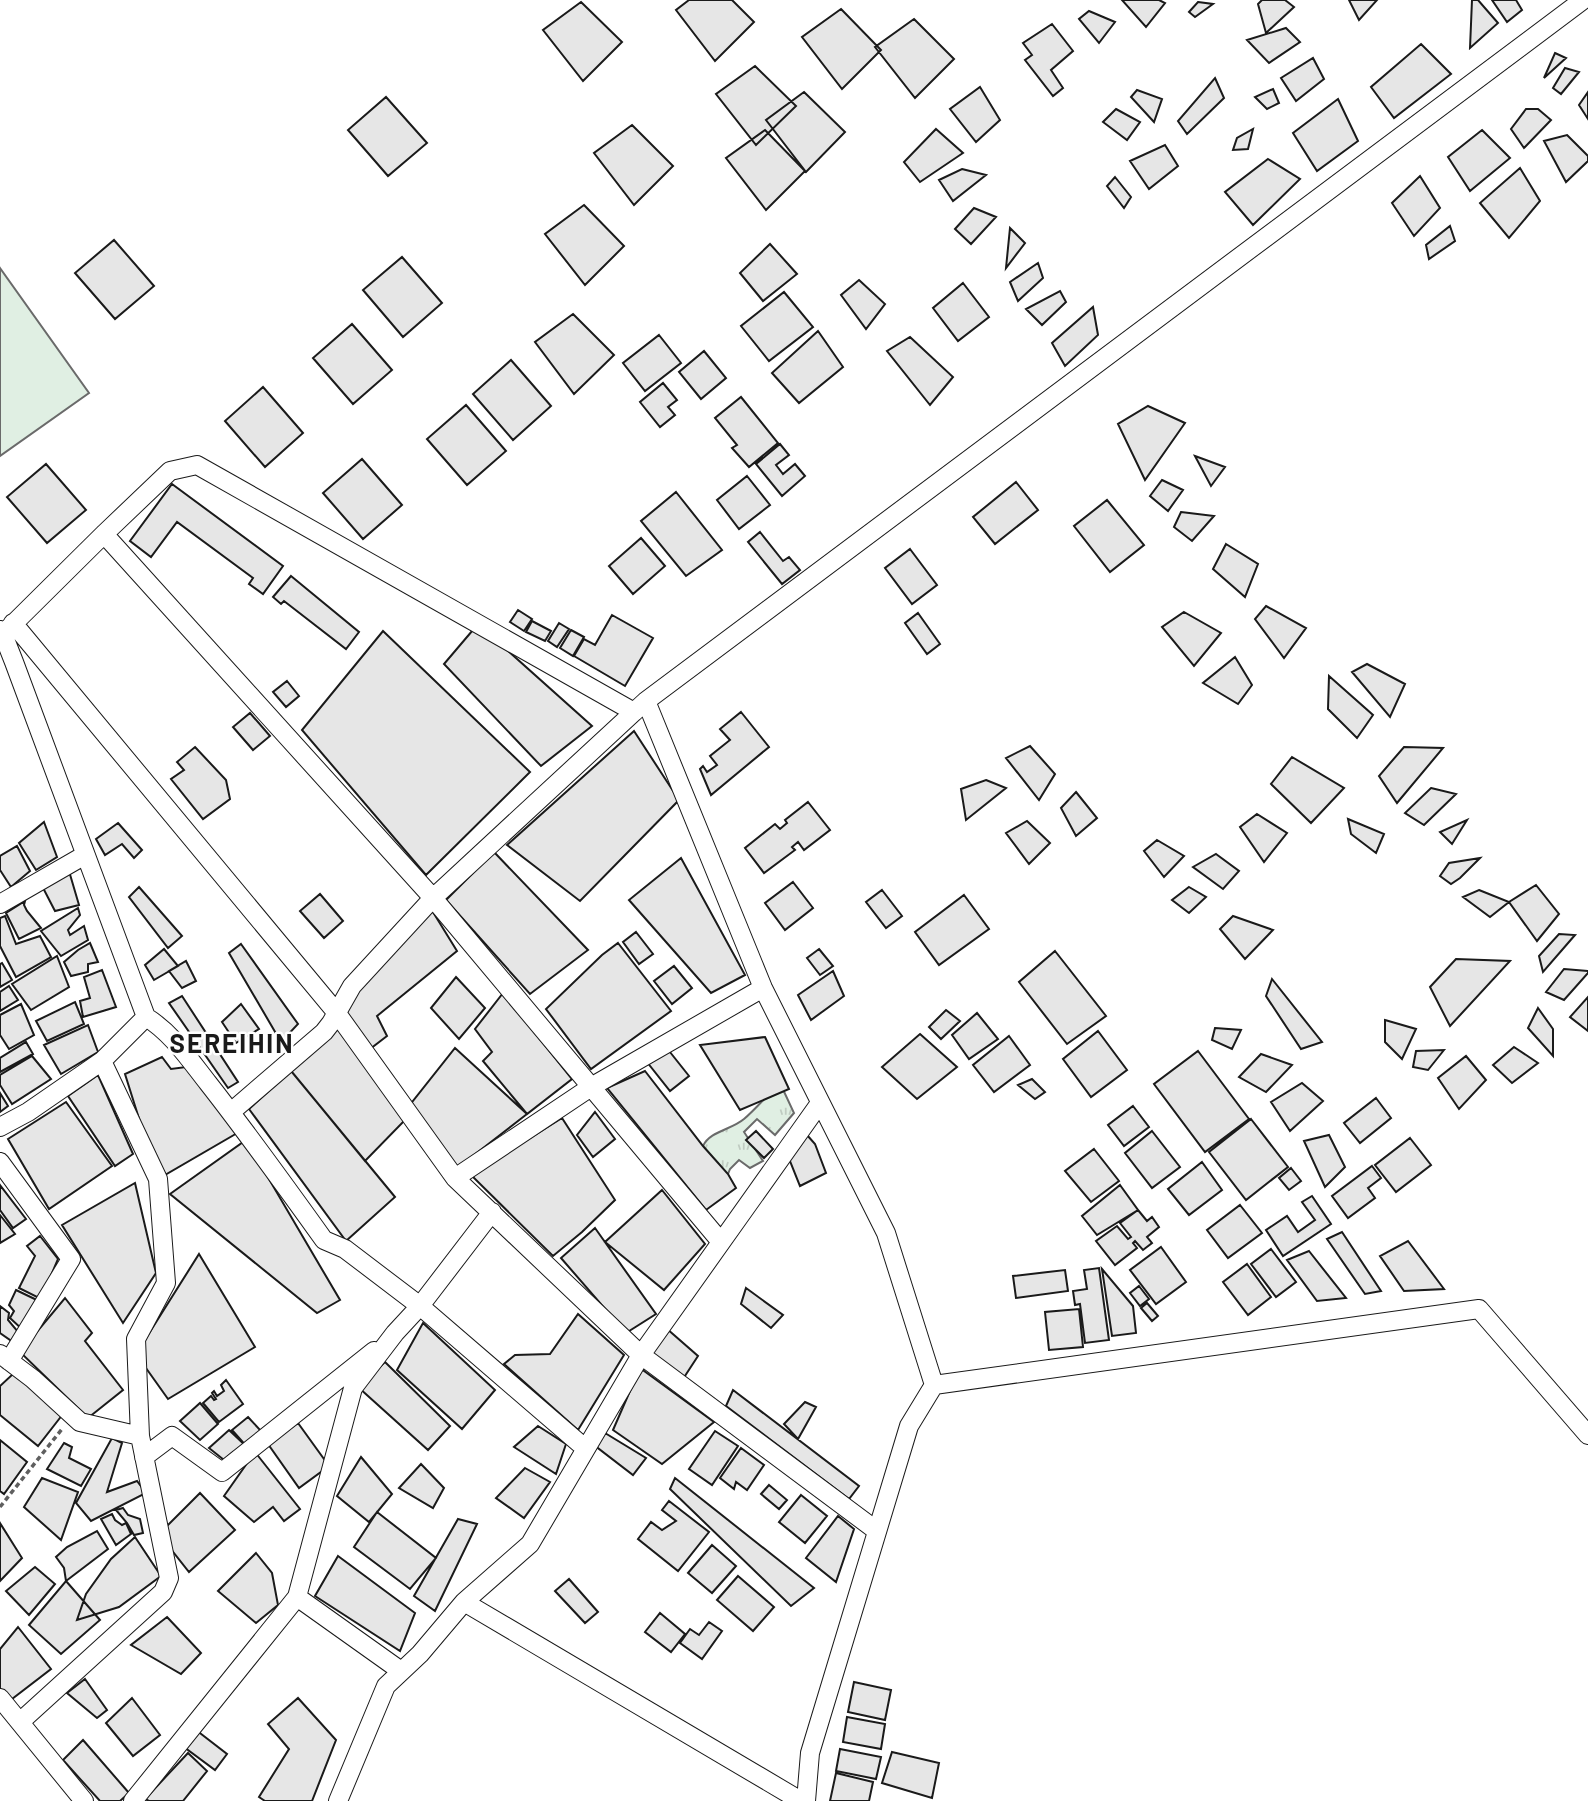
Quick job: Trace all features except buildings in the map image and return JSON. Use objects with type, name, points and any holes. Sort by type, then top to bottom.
[{"type":"street","points":[[231,1112],[324,1032],[352,986],[433,898],[640,706],[1583,0]]},
{"type":"street","points":[[5,629],[170,471],[197,465],[640,706],[762,988],[886,1233],[934,1385],[909,1426],[810,1753],[803,1801],[464,1602]]},
{"type":"street","points":[[104,534],[433,898],[721,1242]]},
{"type":"street","points":[[5,629],[14,662],[146,1017],[172,1038],[231,1112],[324,1240],[345,1249],[420,1306],[586,1449]]},
{"type":"street","points":[[5,629],[336,1012],[455,1178],[640,1355],[877,1531]]},
{"type":"street","points":[[0,675],[14,662]]},
{"type":"street","points":[[0,904],[85,855]]},
{"type":"street","points":[[455,1178],[591,1087],[762,988]]},
{"type":"street","points":[[0,1127],[28,1112],[102,1061],[146,1017]]},
{"type":"street","points":[[20,1722],[163,1592],[169,1578],[140,1436],[136,1339],[166,1283],[159,1179],[102,1061]]},
{"type":"street","points":[[338,1801],[386,1686],[420,1654],[464,1602],[530,1544],[640,1355],[820,1103]]},
{"type":"street","points":[[0,1162],[71,1259],[4,1357],[33,1378],[80,1422],[140,1436]]},
{"type":"street","points":[[133,1801],[296,1597],[353,1388],[492,1212]]},
{"type":"street","points":[[934,1385],[1479,1309],[1588,1435]]},
{"type":"street","points":[[144,1457],[172,1436],[222,1472],[395,1334]]},
{"type":"street","points":[[296,1597],[401,1671]]},
{"type":"street","points":[[0,1698],[84,1801]]},
{"type":"path","points":[[0,1507],[73,1415]]},
{"type":"green space","points":[[0,268],[89,393],[0,456]]},
{"type":"green space","points":[[780,1083],[794,1113],[775,1135],[757,1119],[744,1132],[763,1161],[750,1168],[739,1160],[728,1174],[698,1162],[706,1141],[744,1119]]},
{"type":"district","name":"SEREIHIN","points":[[232,1042]]}]
